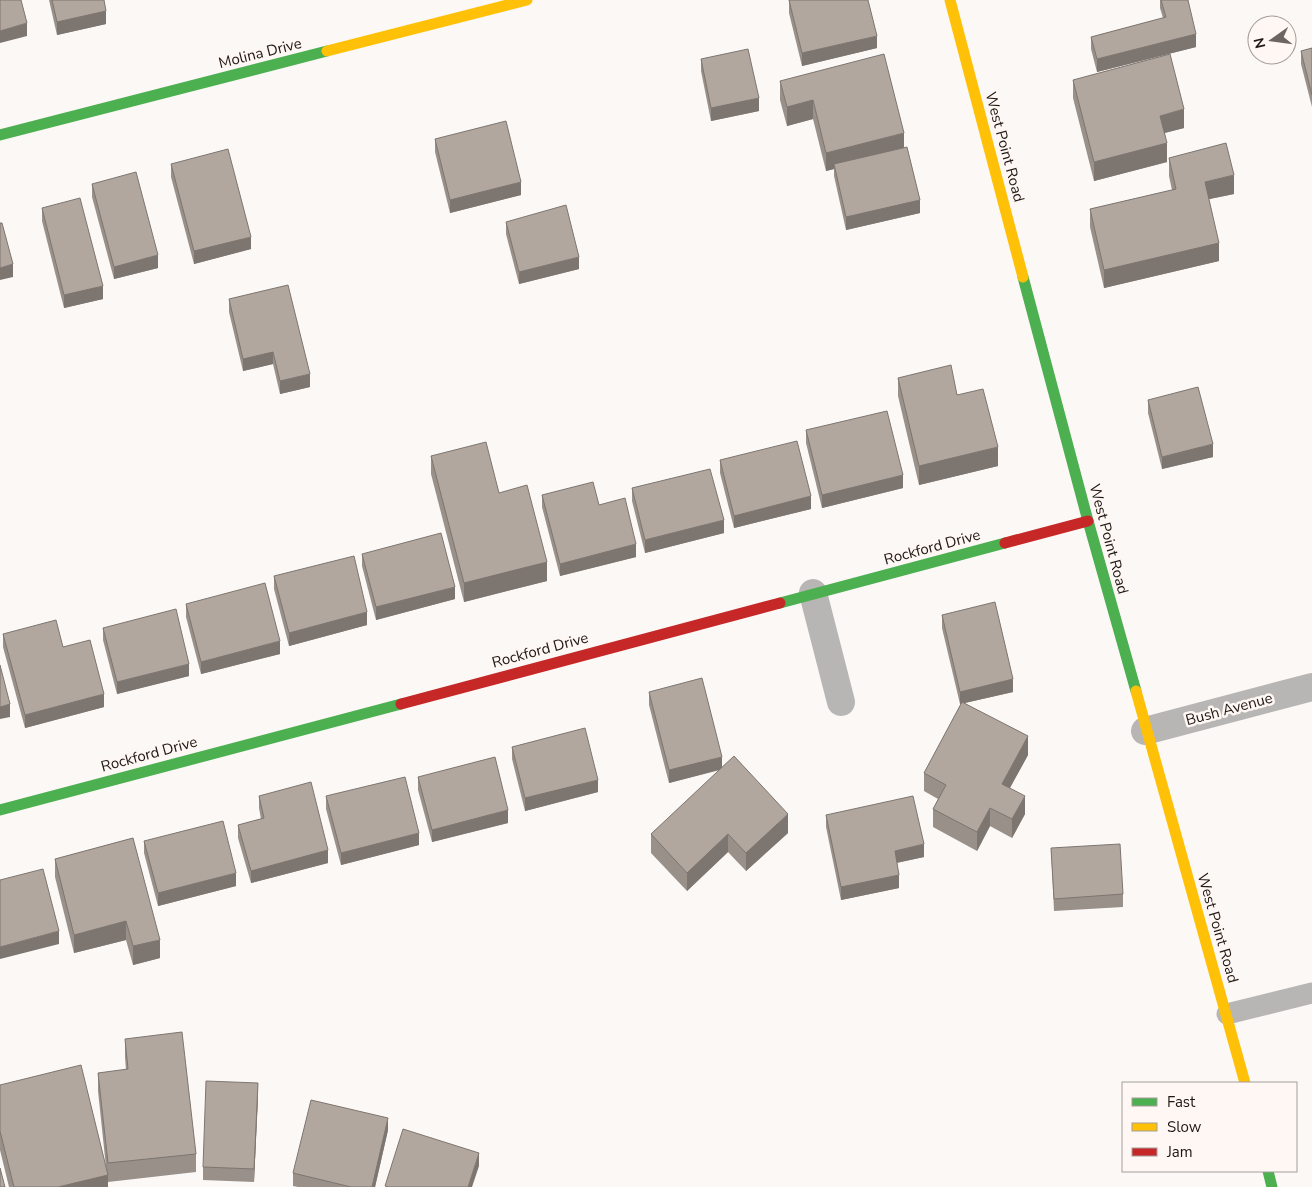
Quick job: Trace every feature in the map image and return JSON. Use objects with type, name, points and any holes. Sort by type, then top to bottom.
[{"type":"street","name":"Molina Drive","points":[[0,136],[527,0]]},
{"type":"street","name":"West Point Road","points":[[950,0],[1145,731],[1227,1014],[1245,1082]]},
{"type":"street","name":"Rockford Drive","points":[[0,810],[1088,521]]},
{"type":"street","points":[[813,593],[841,702]]},
{"type":"street","name":"Bush Avenue","points":[[1145,731],[1312,688]]},
{"type":"street","points":[[1268,1172],[1272,1187]]},
{"type":"lane","points":[[1227,1014],[1312,993]]},
{"type":"building","points":[[0,0],[21,0],[27,23],[0,31]]},
{"type":"building","points":[[52,0],[104,0],[106,11],[57,22]]},
{"type":"building","points":[[789,0],[868,0],[877,36],[802,53]]},
{"type":"building","points":[[1161,0],[1188,0],[1196,34],[1097,59],[1091,37],[1166,17]]},
{"type":"building","points":[[1312,48],[1312,95],[1301,51]]},
{"type":"building","points":[[748,49],[759,98],[711,108],[701,59]]},
{"type":"building","points":[[884,54],[904,133],[826,153],[813,100],[787,107],[780,81]]},
{"type":"building","points":[[1170,54],[1184,109],[1160,116],[1167,143],[1094,162],[1073,80]]},
{"type":"building","points":[[506,121],[521,182],[450,200],[435,139]]},
{"type":"building","points":[[1226,143],[1234,175],[1205,182],[1219,243],[1104,270],[1090,209],[1176,189],[1169,158]]},
{"type":"building","points":[[907,147],[920,200],[846,217],[834,164]]},
{"type":"building","points":[[228,149],[251,237],[194,251],[171,164]]},
{"type":"building","points":[[136,172],[158,255],[114,267],[92,184]]},
{"type":"building","points":[[80,198],[103,286],[64,295],[42,208]]},
{"type":"building","points":[[566,205],[579,257],[519,272],[506,222]]},
{"type":"building","points":[[0,223],[2,223],[13,264],[0,268]]},
{"type":"building","points":[[288,285],[310,374],[280,381],[273,352],[243,359],[229,299]]},
{"type":"building","points":[[951,365],[957,395],[983,389],[998,447],[919,466],[898,378]]},
{"type":"building","points":[[1198,387],[1213,444],[1162,457],[1148,400]]},
{"type":"building","points":[[887,411],[903,475],[822,495],[806,430]]},
{"type":"building","points":[[797,441],[811,496],[734,516],[720,460]]},
{"type":"building","points":[[486,442],[499,493],[527,485],[547,562],[464,583],[431,456]]},
{"type":"building","points":[[710,469],[724,520],[645,540],[632,488]]},
{"type":"building","points":[[593,482],[599,505],[625,498],[636,544],[560,564],[542,495]]},
{"type":"building","points":[[441,533],[455,587],[376,607],[362,554]]},
{"type":"building","points":[[354,556],[367,612],[289,633],[274,576]]},
{"type":"building","points":[[265,583],[280,641],[201,662],[186,604]]},
{"type":"building","points":[[995,602],[1013,679],[960,692],[942,615]]},
{"type":"building","points":[[176,609],[189,664],[117,682],[103,628]]},
{"type":"building","points":[[56,620],[63,647],[90,640],[104,694],[25,715],[3,634]]},
{"type":"building","points":[[0,665],[10,704],[0,707]]},
{"type":"building","points":[[702,678],[722,757],[669,770],[649,692]]},
{"type":"building","points":[[962,702],[1028,736],[1002,784],[1025,796],[1012,819],[990,808],[977,832],[933,809],[946,785],[924,773]]},
{"type":"building","points":[[585,728],[598,780],[525,798],[512,747]]},
{"type":"building","points":[[734,756],[788,814],[746,853],[728,834],[687,873],[651,834]]},
{"type":"building","points":[[495,757],[508,810],[432,830],[418,777]]},
{"type":"building","points":[[405,777],[419,833],[341,853],[326,796]]},
{"type":"building","points":[[311,782],[328,850],[251,871],[238,825],[264,818],[259,796]]},
{"type":"building","points":[[913,796],[924,844],[895,851],[899,875],[841,887],[826,815]]},
{"type":"building","points":[[223,821],[236,873],[158,893],[144,841]]},
{"type":"building","points":[[133,838],[160,940],[133,946],[126,921],[74,935],[55,859]]},
{"type":"building","points":[[1120,844],[1123,894],[1054,899],[1051,848]]},
{"type":"building","points":[[43,869],[59,931],[0,947],[0,880]]},
{"type":"building","points":[[182,1032],[196,1154],[108,1163],[98,1073],[128,1069],[125,1039]]},
{"type":"building","points":[[81,1065],[108,1175],[58,1187],[14,1187],[0,1131],[0,1085]]},
{"type":"building","points":[[206,1081],[258,1083],[254,1169],[203,1167]]},
{"type":"building","points":[[311,1100],[388,1118],[372,1187],[351,1187],[293,1173]]},
{"type":"building","points":[[403,1129],[479,1153],[468,1187],[385,1186]]},
{"type":"building","points":[[0,1168],[5,1187],[0,1187]]},
{"type":"traffic: fast","points":[[0,135],[327,51]]},
{"type":"traffic: fast","points":[[1023,277],[1088,521],[1136,691]]},
{"type":"traffic: fast","points":[[780,603],[1005,543]]},
{"type":"traffic: fast","points":[[0,810],[401,704]]},
{"type":"traffic: fast","points":[[1268,1172],[1272,1187]]},
{"type":"traffic: slow","points":[[327,51],[527,0]]},
{"type":"traffic: slow","points":[[950,0],[1023,277]]},
{"type":"traffic: slow","points":[[1136,691],[1245,1082]]},
{"type":"traffic: jam","points":[[1005,543],[1088,521]]},
{"type":"traffic: jam","points":[[401,704],[780,603]]}]
